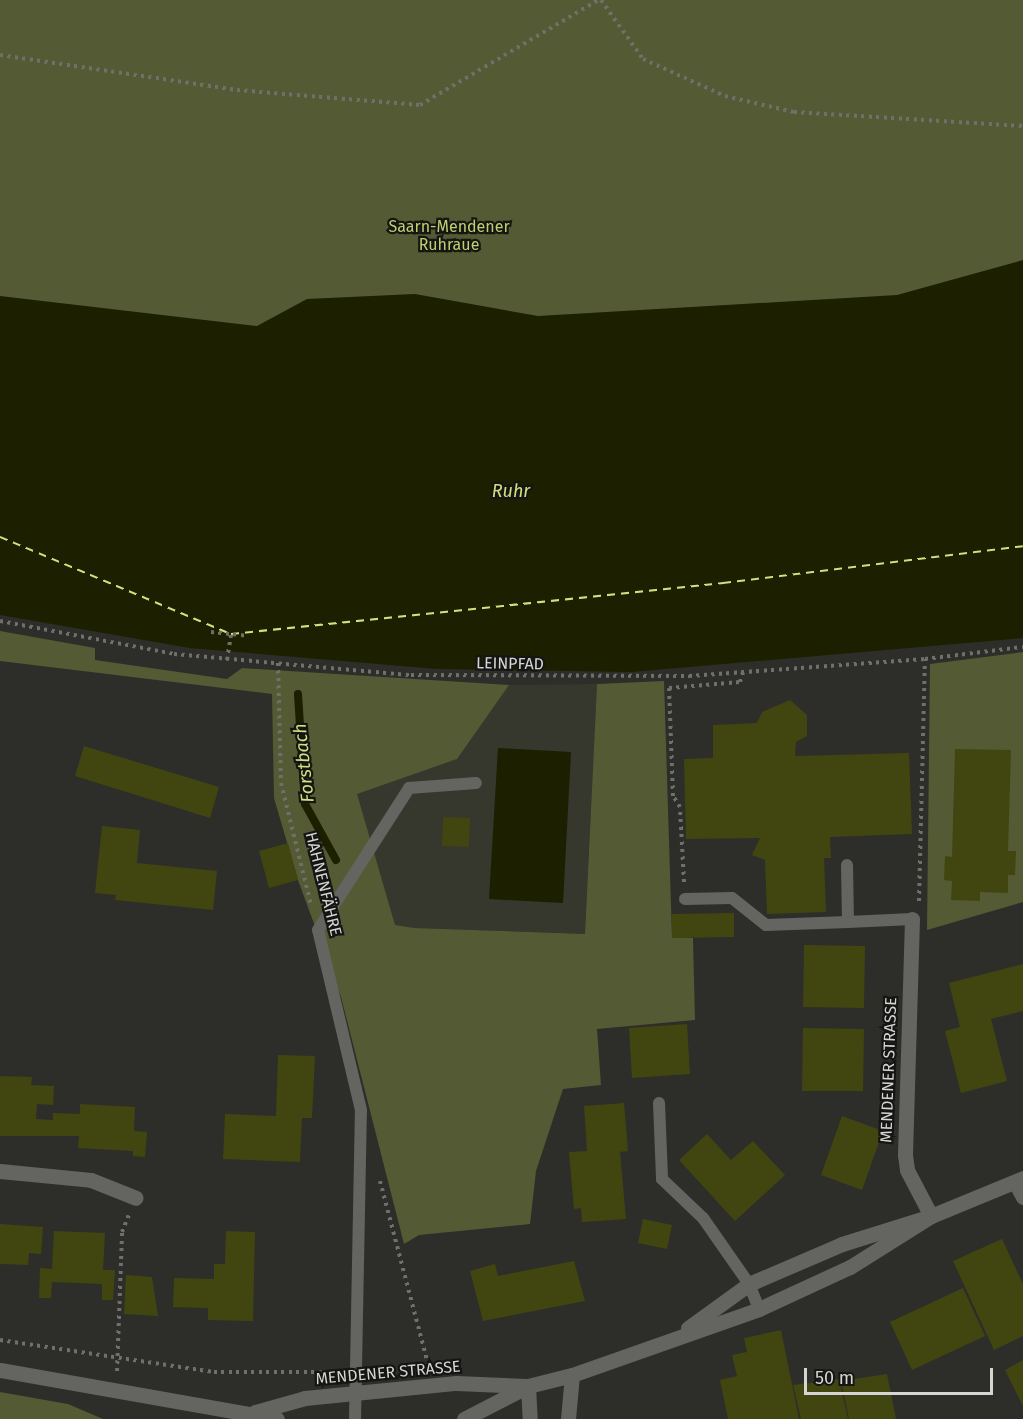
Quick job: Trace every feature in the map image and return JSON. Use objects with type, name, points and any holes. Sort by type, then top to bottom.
[{"type":"main road","name":"MENDENER STRASSE","points":[[912,919],[905,1155],[907,1170],[931,1216]]},
{"type":"main road","points":[[0,1171],[91,1180],[136,1198]]},
{"type":"main road","name":"MENDENER STRASSE","points":[[676,1336],[749,1284],[842,1244],[931,1216],[1019,1180]]},
{"type":"main road","points":[[1019,1180],[1023,1197]]},
{"type":"main road","name":"MENDENER STRASSE","points":[[464,1419],[528,1386],[572,1375],[676,1336],[759,1309],[850,1267],[931,1216]]},
{"type":"main road","name":"MENDENER STRASSE","points":[[0,1370],[277,1419]]},
{"type":"main road","points":[[568,1419],[572,1375]]},
{"type":"main road","name":"MENDENER STRASSE","points":[[252,1416],[305,1398],[353,1396],[456,1383],[528,1386]]},
{"type":"main road","points":[[528,1386],[531,1419]]},
{"type":"lane","points":[[318,930],[409,788],[476,783]]},
{"type":"lane","points":[[847,865],[848,922]]},
{"type":"lane","points":[[685,898],[732,898],[766,925],[912,919]]},
{"type":"lane","name":"HAHNENFÄHRE","points":[[318,930],[361,1110],[353,1396],[355,1419]]},
{"type":"lane","points":[[659,1103],[662,1179],[703,1218],[749,1284],[759,1309]]},
{"type":"path","points":[[0,55],[237,90],[420,105],[599,0],[643,58],[725,96],[794,112],[1023,126]]},
{"type":"path","name":"LEINPFAD","points":[[0,621],[227,660],[411,675],[590,677],[743,672],[925,659],[1023,647]]},
{"type":"path","points":[[211,632],[248,636]]},
{"type":"path","points":[[227,660],[231,634]]},
{"type":"path","points":[[912,919],[921,896],[925,659]]},
{"type":"path","name":"HAHNENFÄHRE","points":[[278,663],[281,783],[318,930]]},
{"type":"path","points":[[685,898],[680,807],[673,796],[669,688],[740,682],[743,672]]},
{"type":"path","points":[[379,1177],[429,1369]]},
{"type":"path","points":[[117,1390],[122,1232],[136,1198]]},
{"type":"path","points":[[0,1340],[214,1372],[354,1372]]},
{"type":"shaded area","points":[[305,673],[509,685],[597,684],[585,934],[414,928],[341,997],[298,880],[335,844]]},
{"type":"green space","name":"Saarn-Mendener Ruhraue","points":[[0,0],[1023,0],[1023,442],[0,426]]},
{"type":"green space","points":[[0,631],[95,648],[95,660],[227,679],[242,668],[509,685],[457,759],[357,794],[395,925],[414,928],[585,934],[597,684],[664,681],[672,937],[693,938],[695,1020],[597,1029],[601,1085],[563,1089],[536,1171],[530,1224],[419,1235],[404,1244],[341,997],[298,880],[274,798],[272,694],[0,661]]},
{"type":"green space","points":[[1023,652],[1023,902],[927,930],[930,664]]},
{"type":"green space","points":[[0,1392],[68,1404],[103,1419],[0,1419]]},
{"type":"water","name":"Ruhr","points":[[1023,260],[1023,638],[631,672],[437,669],[190,648],[0,615],[0,296],[257,326],[307,299],[415,294],[538,316],[897,295]]},
{"type":"water","points":[[498,748],[571,752],[563,903],[489,899]]},
{"type":"building","points":[[790,700],[807,715],[807,736],[796,742],[795,756],[909,753],[912,834],[830,837],[831,858],[824,858],[826,912],[767,914],[765,860],[752,855],[760,838],[686,839],[684,759],[713,758],[713,725],[757,723],[762,712]]},
{"type":"building","points":[[84,746],[219,787],[210,818],[75,776]]},
{"type":"building","points":[[955,749],[1011,750],[1008,851],[1016,851],[1015,875],[1008,875],[1008,893],[980,892],[980,901],[951,900],[952,881],[944,880],[945,856],[952,857]]},
{"type":"building","points":[[443,817],[470,818],[469,847],[442,846]]},
{"type":"building","points":[[102,826],[140,830],[137,863],[217,871],[213,910],[115,900],[116,895],[95,893]]},
{"type":"building","points":[[288,843],[298,880],[269,888],[259,851]]},
{"type":"building","points":[[734,913],[734,937],[672,938],[672,914]]},
{"type":"building","points":[[804,945],[865,946],[864,1008],[803,1007]]},
{"type":"building","points":[[1023,964],[1023,1011],[991,1019],[1007,1081],[961,1093],[945,1031],[960,1027],[949,983]]},
{"type":"building","points":[[687,1024],[690,1074],[632,1078],[629,1028]]},
{"type":"building","points":[[803,1028],[864,1029],[863,1091],[802,1091]]},
{"type":"building","points":[[278,1055],[315,1056],[312,1118],[302,1118],[300,1162],[223,1159],[225,1114],[276,1116]]},
{"type":"building","points":[[0,1076],[32,1077],[31,1085],[54,1086],[53,1105],[37,1104],[36,1119],[53,1120],[53,1113],[80,1114],[80,1104],[135,1107],[134,1131],[147,1132],[145,1157],[133,1156],[133,1151],[78,1148],[79,1136],[0,1136]]},
{"type":"building","points":[[624,1103],[628,1151],[620,1152],[626,1219],[582,1222],[581,1208],[574,1209],[569,1152],[587,1151],[584,1106]]},
{"type":"building","points":[[842,1116],[883,1131],[862,1190],[821,1175]]},
{"type":"building","points":[[707,1134],[731,1160],[753,1141],[785,1175],[735,1221],[679,1160]]},
{"type":"building","points":[[643,1219],[672,1225],[667,1249],[638,1243]]},
{"type":"building","points":[[0,1224],[43,1227],[41,1254],[29,1253],[28,1265],[0,1264]]},
{"type":"building","points":[[54,1231],[105,1233],[103,1270],[115,1270],[113,1300],[102,1300],[102,1284],[52,1282],[51,1298],[39,1298],[40,1268],[52,1269]]},
{"type":"building","points":[[226,1231],[255,1232],[253,1321],[208,1320],[208,1308],[173,1307],[174,1278],[214,1279],[214,1264],[225,1264]]},
{"type":"building","points":[[1002,1239],[1023,1284],[1023,1336],[994,1350],[953,1261]]},
{"type":"building","points":[[574,1261],[585,1301],[483,1321],[470,1271],[495,1264],[498,1276]]},
{"type":"building","points":[[126,1275],[152,1277],[158,1316],[124,1314]]},
{"type":"building","points":[[963,1288],[985,1336],[912,1370],[890,1322]]},
{"type":"building","points":[[781,1330],[799,1419],[728,1419],[720,1380],[737,1376],[732,1355],[747,1352],[744,1338]]},
{"type":"building","points":[[1023,1360],[1023,1406],[1005,1370]]},
{"type":"building","points":[[887,1374],[896,1419],[849,1419],[841,1381]]},
{"type":"building","points":[[839,1379],[848,1419],[801,1419],[793,1385]]},
{"type":"waterway","name":"Forstbach","points":[[298,694],[305,804],[336,860]]},
{"type":"ferry route","points":[[0,537],[231,634],[723,583],[1023,546]]}]
